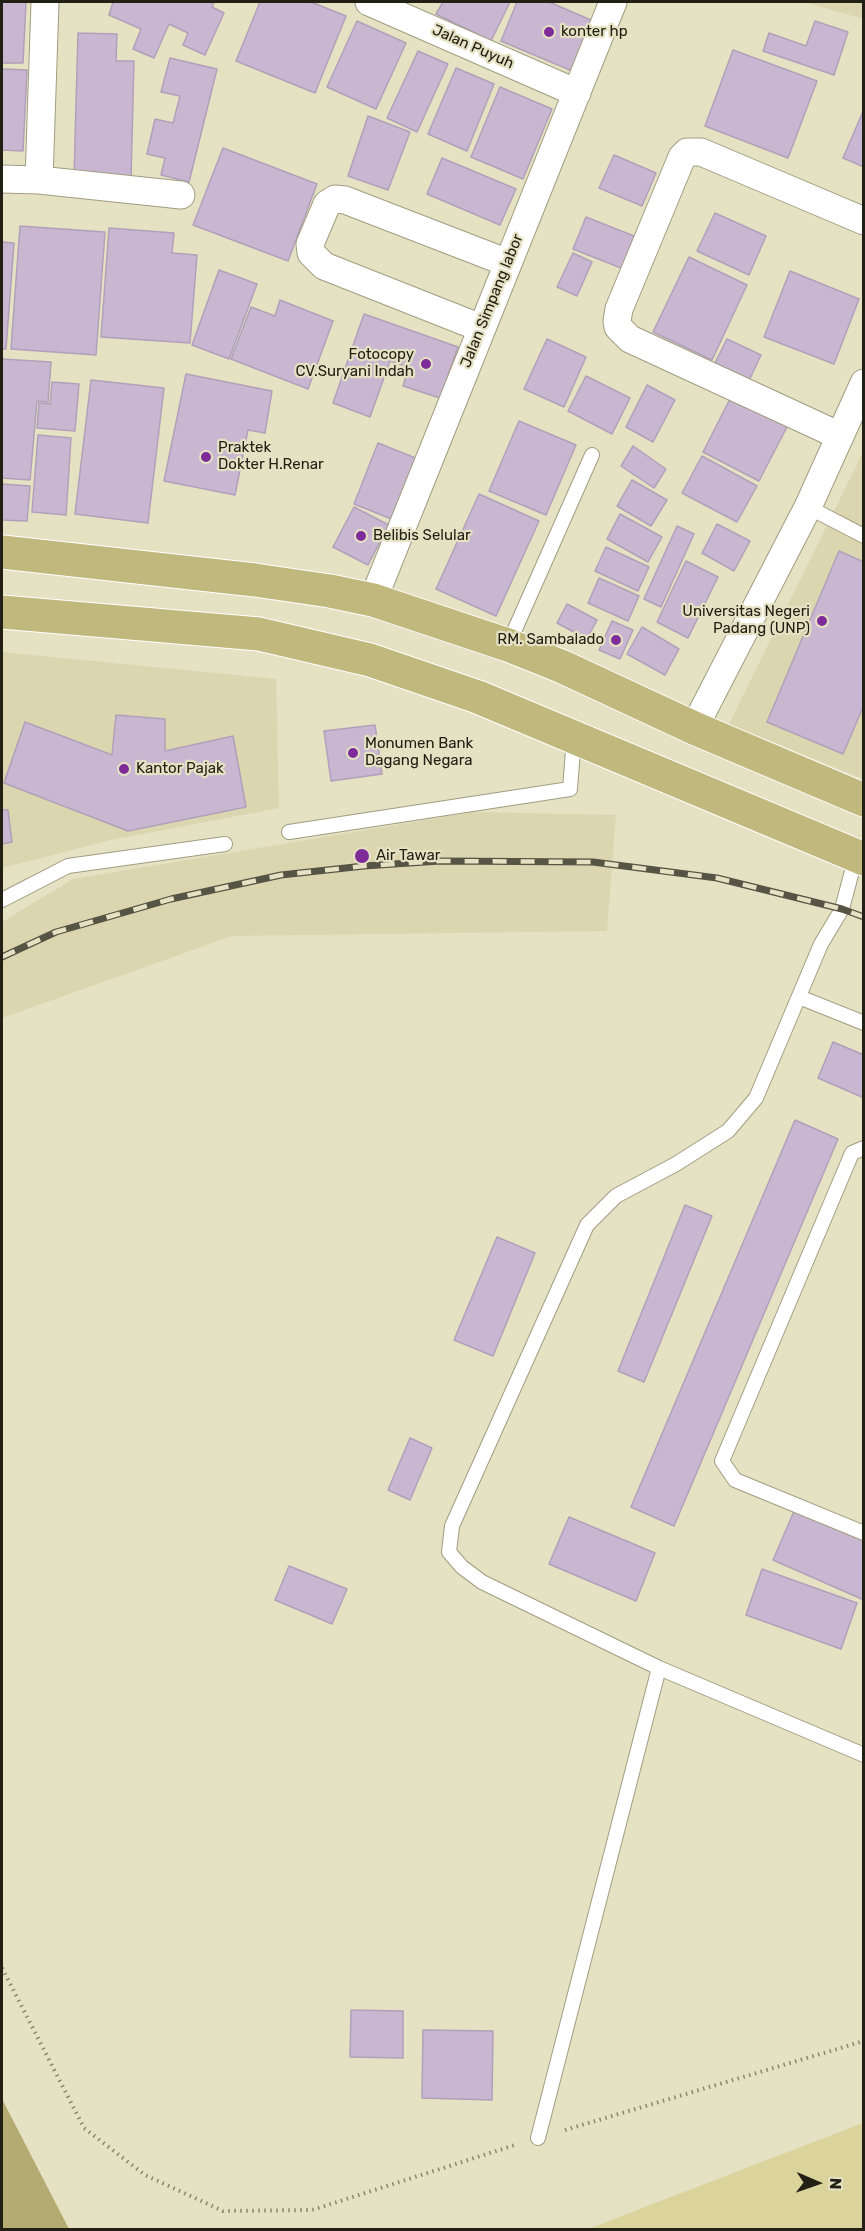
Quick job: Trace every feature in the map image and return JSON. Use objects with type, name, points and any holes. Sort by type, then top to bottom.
[{"type":"highway","points":[[2,552],[255,580],[373,600],[508,645],[694,728],[864,800]]},
{"type":"highway","points":[[2,612],[259,634],[370,660],[478,697],[860,857]]},
{"type":"street","points":[[39,180],[45,2]]},
{"type":"street","name":"Jalan Puyuh","points":[[369,2],[577,93]]},
{"type":"street","name":"Jalan Simpang labor","points":[[373,600],[480,328],[613,2]]},
{"type":"street","points":[[840,436],[630,339],[618,327],[617,321],[619,309],[681,157],[687,152],[701,152],[864,221]]},
{"type":"street","points":[[2,179],[39,180],[181,195]]},
{"type":"street","points":[[480,328],[324,266],[311,253],[310,244],[327,204],[335,199],[345,200],[508,262]]},
{"type":"street","points":[[694,728],[808,507],[864,383]]},
{"type":"lane","points":[[508,645],[592,455]]},
{"type":"lane","points":[[808,507],[864,536]]},
{"type":"lane","points":[[290,832],[570,789],[574,738]]},
{"type":"lane","points":[[2,900],[68,866],[225,844]]},
{"type":"lane","points":[[860,857],[842,909],[821,944],[756,1098],[728,1131],[676,1164],[616,1196],[587,1225],[452,1526],[449,1552],[462,1567],[482,1582],[659,1668],[864,1755]]},
{"type":"lane","points":[[799,997],[864,1023]]},
{"type":"lane","points":[[864,1148],[852,1153],[722,1461],[735,1480],[864,1533]]},
{"type":"lane","points":[[538,2138],[659,1668]]},
{"type":"path","points":[[2,1968],[84,2128],[145,2175],[223,2211],[312,2210],[538,2138],[864,2041]]},
{"type":"shaded area","points":[[804,2],[863,2],[863,19]]},
{"type":"shaded area","name":"Universitas Negeri Padang (UNP)","points":[[863,452],[863,779],[729,724]]},
{"type":"shaded area","points":[[2,652],[276,679],[279,808],[111,840],[2,868]]},
{"type":"shaded area","points":[[473,812],[616,815],[607,931],[232,936],[2,1018],[2,922],[73,879]]},
{"type":"shaded area","points":[[2,2099],[69,2229],[2,2229]]},
{"type":"shaded area","points":[[863,2123],[863,2229],[588,2229]]},
{"type":"building","points":[[2,2],[26,2],[23,63],[2,63]]},
{"type":"building","points":[[113,2],[214,2],[212,7],[224,13],[205,55],[183,45],[188,33],[169,24],[154,58],[133,49],[141,29],[109,15]]},
{"type":"building","points":[[260,2],[311,2],[346,16],[315,93],[236,61]]},
{"type":"building","points":[[443,2],[510,2],[491,41],[436,14]]},
{"type":"building","name":"konter hp","points":[[517,2],[549,2],[598,23],[577,73],[501,41]]},
{"type":"building","points":[[357,21],[406,43],[376,109],[327,87]]},
{"type":"building","points":[[815,21],[848,32],[834,75],[763,51],[769,33],[806,46]]},
{"type":"building","points":[[78,33],[117,34],[116,61],[134,61],[131,179],[74,177]]},
{"type":"building","points":[[733,50],[817,81],[788,158],[705,126]]},
{"type":"building","points":[[418,51],[448,64],[417,132],[387,118]]},
{"type":"building","points":[[170,58],[217,69],[189,182],[161,175],[165,158],[147,154],[155,119],[173,123],[180,96],[161,92]]},
{"type":"building","points":[[456,68],[494,84],[467,151],[428,134]]},
{"type":"building","points":[[2,69],[27,70],[23,151],[2,150]]},
{"type":"building","points":[[500,87],[552,109],[523,179],[471,157]]},
{"type":"building","points":[[864,109],[864,167],[843,158]]},
{"type":"building","points":[[368,116],[410,132],[388,190],[348,176]]},
{"type":"building","points":[[223,148],[317,184],[288,261],[193,225]]},
{"type":"building","points":[[614,155],[656,173],[642,206],[599,188]]},
{"type":"building","points":[[442,158],[516,189],[500,225],[427,194]]},
{"type":"building","points":[[715,213],[766,236],[749,275],[697,251]]},
{"type":"building","points":[[586,217],[639,238],[626,270],[573,249]]},
{"type":"building","points":[[20,226],[105,232],[96,355],[11,349]]},
{"type":"building","points":[[109,228],[174,233],[172,253],[197,255],[190,343],[101,337]]},
{"type":"building","points":[[2,242],[14,243],[6,349],[2,349]]},
{"type":"building","points":[[573,253],[592,262],[577,296],[557,287]]},
{"type":"building","points":[[689,257],[747,285],[712,360],[653,332]]},
{"type":"building","points":[[219,270],[257,284],[229,359],[192,345]]},
{"type":"building","points":[[790,271],[859,299],[834,364],[764,337]]},
{"type":"building","points":[[280,300],[333,321],[308,389],[231,359],[251,307],[275,316]]},
{"type":"building","name":"Fotocopy CV.Suryani Indah","points":[[364,314],[458,347],[440,398],[403,386],[409,367],[390,361],[370,417],[333,403]]},
{"type":"building","points":[[547,339],[586,357],[564,407],[524,389]]},
{"type":"building","points":[[727,339],[761,355],[747,385],[712,369]]},
{"type":"building","points":[[2,359],[51,362],[48,402],[37,401],[30,480],[2,478]]},
{"type":"building","name":"Praktek Dokter H.Renar","points":[[186,374],[272,391],[265,433],[248,430],[235,495],[164,481]]},
{"type":"building","points":[[586,376],[630,398],[612,434],[568,411]]},
{"type":"building","points":[[91,380],[164,388],[148,523],[75,514]]},
{"type":"building","points":[[52,382],[79,384],[75,431],[37,428],[39,403],[50,404]]},
{"type":"building","points":[[647,385],[675,400],[653,442],[626,427]]},
{"type":"building","points":[[732,395],[788,425],[759,481],[703,452]]},
{"type":"building","points":[[519,421],[576,445],[546,515],[489,491]]},
{"type":"building","points":[[38,435],[71,438],[66,515],[32,512]]},
{"type":"building","points":[[378,443],[418,459],[394,520],[354,504]]},
{"type":"building","points":[[633,446],[666,469],[654,488],[621,466]]},
{"type":"building","points":[[702,456],[757,486],[737,522],[682,493]]},
{"type":"building","points":[[632,480],[667,500],[651,526],[617,506]]},
{"type":"building","points":[[2,484],[30,486],[27,521],[2,520]]},
{"type":"building","points":[[479,494],[539,521],[496,616],[436,589]]},
{"type":"building","name":"Belibis Selular","points":[[354,507],[389,525],[368,565],[333,547]]},
{"type":"building","points":[[620,514],[662,537],[648,562],[607,539]]},
{"type":"building","points":[[717,524],[750,541],[734,571],[702,553]]},
{"type":"building","points":[[677,526],[694,534],[661,607],[644,599]]},
{"type":"building","points":[[606,547],[649,567],[638,591],[595,571]]},
{"type":"building","points":[[839,551],[864,562],[864,705],[843,754],[767,722]]},
{"type":"building","points":[[686,561],[718,577],[688,638],[657,622]]},
{"type":"building","points":[[599,578],[639,596],[628,621],[588,603]]},
{"type":"building","points":[[567,604],[597,620],[587,639],[557,623]]},
{"type":"building","name":"RM. Sambalado","points":[[612,621],[633,630],[620,659],[599,650]]},
{"type":"building","points":[[642,627],[679,649],[665,675],[627,654]]},
{"type":"building","name":"Kantor Pajak","points":[[116,715],[165,719],[165,751],[233,736],[246,807],[128,831],[4,783],[25,722],[112,755]]},
{"type":"building","name":"Monumen Bank Dagang Negara","points":[[375,725],[382,774],[331,781],[324,731]]},
{"type":"building","points":[[2,810],[8,810],[12,842],[2,844]]},
{"type":"building","points":[[833,1042],[864,1055],[864,1098],[818,1078]]},
{"type":"building","points":[[795,1120],[838,1139],[674,1526],[631,1507]]},
{"type":"building","points":[[685,1205],[712,1216],[644,1382],[618,1371]]},
{"type":"building","points":[[497,1237],[535,1253],[493,1356],[454,1340]]},
{"type":"building","points":[[410,1438],[432,1448],[410,1500],[388,1490]]},
{"type":"building","points":[[795,1509],[864,1540],[864,1600],[773,1560]]},
{"type":"building","points":[[569,1517],[655,1553],[636,1601],[549,1564]]},
{"type":"building","points":[[289,1566],[347,1589],[332,1624],[275,1600]]},
{"type":"building","points":[[762,1569],[857,1603],[841,1649],[746,1615]]},
{"type":"building","points":[[351,2010],[403,2011],[403,2058],[350,2057]]},
{"type":"building","points":[[423,2030],[493,2031],[492,2100],[422,2098]]},
{"type":"railway","points":[[2,957],[56,932],[171,899],[281,875],[440,861],[593,862],[717,878],[842,909],[864,917]]},
{"type":"place","name":"konter hp","points":[[549,32]]},
{"type":"place","name":"Fotocopy CV.Suryani Indah","points":[[426,364]]},
{"type":"place","name":"Praktek Dokter H.Renar","points":[[206,457]]},
{"type":"place","name":"Belibis Selular","points":[[361,536]]},
{"type":"place","name":"Universitas Negeri Padang (UNP)","points":[[822,621]]},
{"type":"place","name":"RM. Sambalado","points":[[616,640]]},
{"type":"place","name":"Monumen Bank Dagang Negara","points":[[353,753]]},
{"type":"place","name":"Kantor Pajak","points":[[124,769]]},
{"type":"place","name":"Air Tawar","points":[[362,856]]}]
